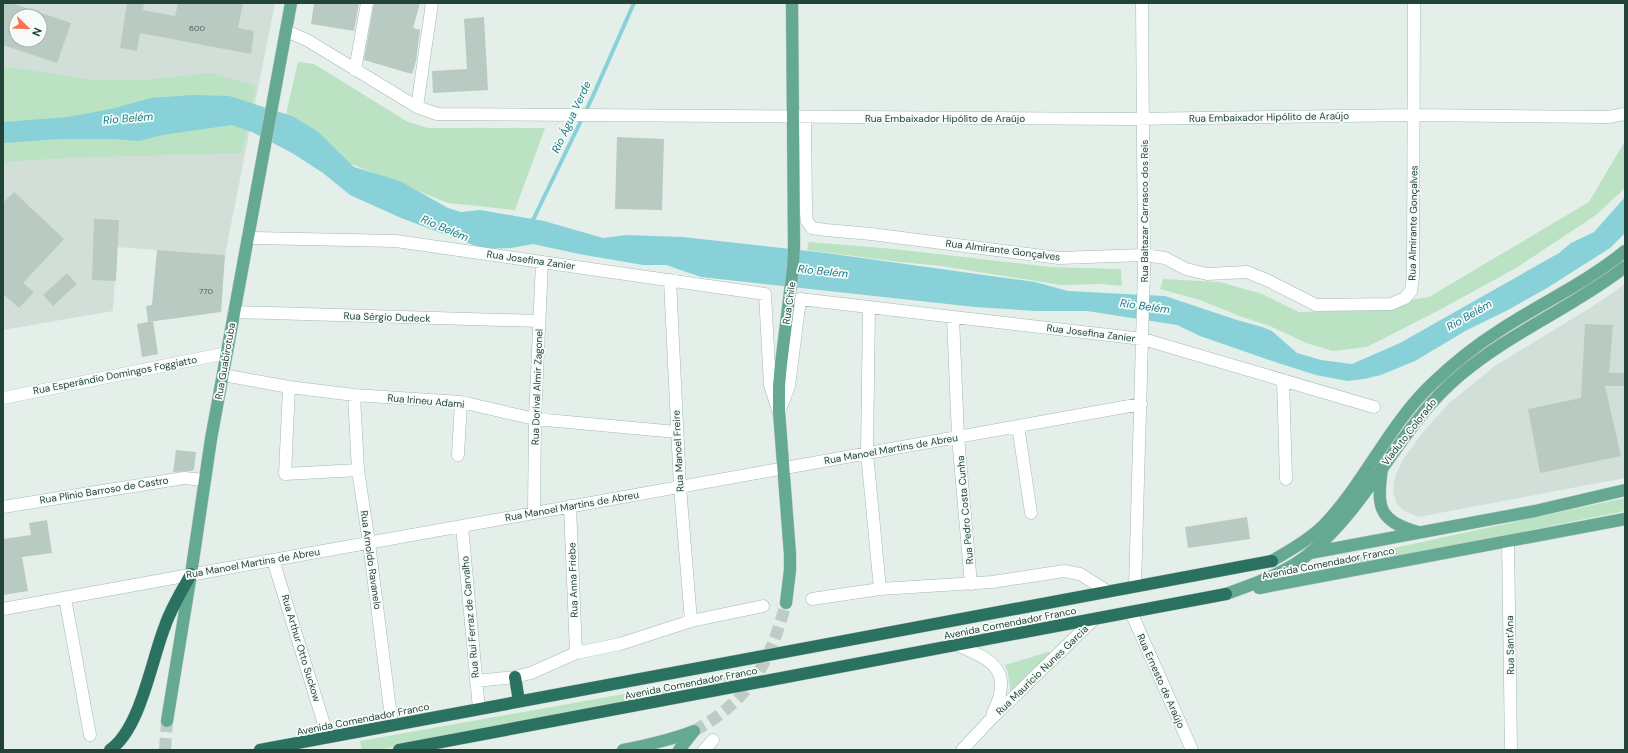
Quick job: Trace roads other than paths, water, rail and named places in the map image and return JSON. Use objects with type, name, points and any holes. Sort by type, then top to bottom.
[{"type":"highway","name":"Avenida Comendador Franco","points":[[260,750],[1272,561]]},
{"type":"highway","points":[[110,750],[122,739],[129,727],[142,696],[165,626],[191,574]]},
{"type":"highway","name":"Avenida Comendador Franco","points":[[399,750],[1226,594]]},
{"type":"highway","points":[[515,677],[519,701]]},
{"type":"highway","points":[[450,750],[473,736]]},
{"type":"main road","name":"Rua Guabirotuba","points":[[167,721],[222,375],[291,3]]},
{"type":"main road","name":"Rua Chile","points":[[786,602],[790,570],[790,554],[779,412],[780,364],[793,268],[794,193],[799,117],[792,3]]},
{"type":"main road","name":"Viaduto Colorado","points":[[1272,561],[1297,546],[1324,525],[1349,493],[1414,402],[1453,365],[1497,332],[1592,275],[1625,250]]},
{"type":"main road","name":"Viaduto Colorado","points":[[1226,594],[1264,581],[1310,554],[1342,522],[1423,411],[1458,377],[1501,344],[1592,290],[1625,267]]},
{"type":"main road","points":[[1382,467],[1379,493],[1381,506],[1386,517],[1392,523],[1421,533]]},
{"type":"main road","name":"Avenida Comendador Franco","points":[[1272,561],[1534,512],[1625,490]]},
{"type":"main road","name":"Avenida Comendador Franco","points":[[1226,594],[1625,519]]},
{"type":"main road","points":[[628,750],[669,740],[694,731],[679,750]]},
{"type":"street","points":[[355,70],[367,3]]},
{"type":"street","points":[[417,107],[432,3]]},
{"type":"street","name":"Rua Baltazar Carrasco dos Reis","points":[[1135,586],[1144,270],[1142,3]]},
{"type":"street","name":"Rua Almirante Gonçalves","points":[[799,117],[806,213],[812,228],[1059,258],[1144,255],[1165,258],[1186,269],[1207,274],[1247,272],[1269,281],[1316,305],[1391,304],[1406,298],[1411,291],[1413,276],[1414,3]]},
{"type":"street","name":"Rua Embaixador Hipólito de Araújo","points":[[286,31],[307,40],[417,107],[437,114],[1143,119],[1414,115],[1608,117],[1625,114]]},
{"type":"street","name":"Rua Josefina Zanier","points":[[248,238],[396,241],[765,294],[770,385],[779,412]]},
{"type":"street","name":"Rua Dorival Almir Zagonel","points":[[534,513],[535,418],[542,262]]},
{"type":"street","name":"Rua Manoel Freire","points":[[670,280],[680,487],[691,621]]},
{"type":"street","name":"Rua Josefina Zanier","points":[[779,412],[789,386],[800,299],[953,317],[1143,336],[1374,407]]},
{"type":"street","points":[[868,307],[867,453],[880,589]]},
{"type":"street","name":"Rua Sérgio Dudeck","points":[[234,312],[539,321]]},
{"type":"street","name":"Rua Pedro Costa Cunha","points":[[953,317],[958,437],[971,584]]},
{"type":"street","name":"Rua Esperândio Domingos Foggiatto","points":[[3,398],[227,353]]},
{"type":"street","name":"Rua Irineu Adami","points":[[222,375],[289,387],[354,395],[461,402],[535,418],[677,432]]},
{"type":"street","points":[[1283,380],[1286,479]]},
{"type":"street","points":[[289,387],[285,474],[358,470]]},
{"type":"street","name":"Rua Arnoldo Ravanelo","points":[[354,395],[358,470],[369,542],[392,725]]},
{"type":"street","points":[[458,455],[461,402]]},
{"type":"street","name":"Rua Manoel Martins de Abreu","points":[[3,609],[1141,404]]},
{"type":"street","points":[[1018,426],[1031,513]]},
{"type":"street","name":"Rua Plínio Barroso de Castro","points":[[3,507],[169,480],[184,478],[205,480]]},
{"type":"street","name":"Rua Anna Friebe","points":[[570,506],[576,653]]},
{"type":"street","name":"Rua Rui Ferraz de Carvalho","points":[[462,526],[479,709]]},
{"type":"street","name":"Rua Sant'Ana","points":[[1508,541],[1512,750]]},
{"type":"street","name":"Rua Arthur Otto Suckow","points":[[273,560],[328,737]]},
{"type":"street","points":[[812,599],[880,589],[1003,581],[1064,571],[1080,574],[1107,591]]},
{"type":"street","points":[[65,598],[90,735]]},
{"type":"street","points":[[476,681],[515,677],[531,673],[576,653],[620,644],[691,621],[763,606]]},
{"type":"street","name":"Rua Ernesto de Araújo","points":[[1131,612],[1192,750]]},
{"type":"street","name":"Rua Maurício Nunes Garcia","points":[[962,750],[990,720],[1094,619]]},
{"type":"street","name":"Rua Maurício Nunes Garcia","points":[[956,645],[989,660],[998,671],[1002,688],[997,706],[990,720]]},
{"type":"street","points":[[704,750],[713,740]]},
{"type":"water","name":"Rio Belém","points":[[192,95],[229,96],[292,116],[317,131],[354,167],[400,181],[448,208],[461,212],[480,210],[544,221],[603,238],[626,235],[683,237],[826,253],[1035,282],[1068,291],[1165,296],[1272,331],[1297,353],[1321,360],[1352,364],[1400,343],[1559,253],[1571,243],[1594,232],[1625,197],[1625,233],[1610,248],[1547,288],[1508,310],[1467,330],[1415,361],[1381,375],[1347,381],[1316,375],[1275,362],[1200,336],[1177,325],[1087,311],[1035,311],[975,307],[701,277],[666,265],[643,265],[533,244],[511,248],[484,249],[401,218],[350,195],[323,173],[292,153],[252,132],[232,125],[162,135],[139,141],[115,139],[61,139],[3,143],[3,122],[68,117],[111,109],[151,98]]},
{"type":"waterway","name":"Rio Água Verde","points":[[531,224],[592,98],[634,3]]},
{"type":"tunnel","points":[[694,731],[730,706],[755,678],[773,644],[786,603]]},
{"type":"tunnel","points":[[165,750],[167,721]]}]
